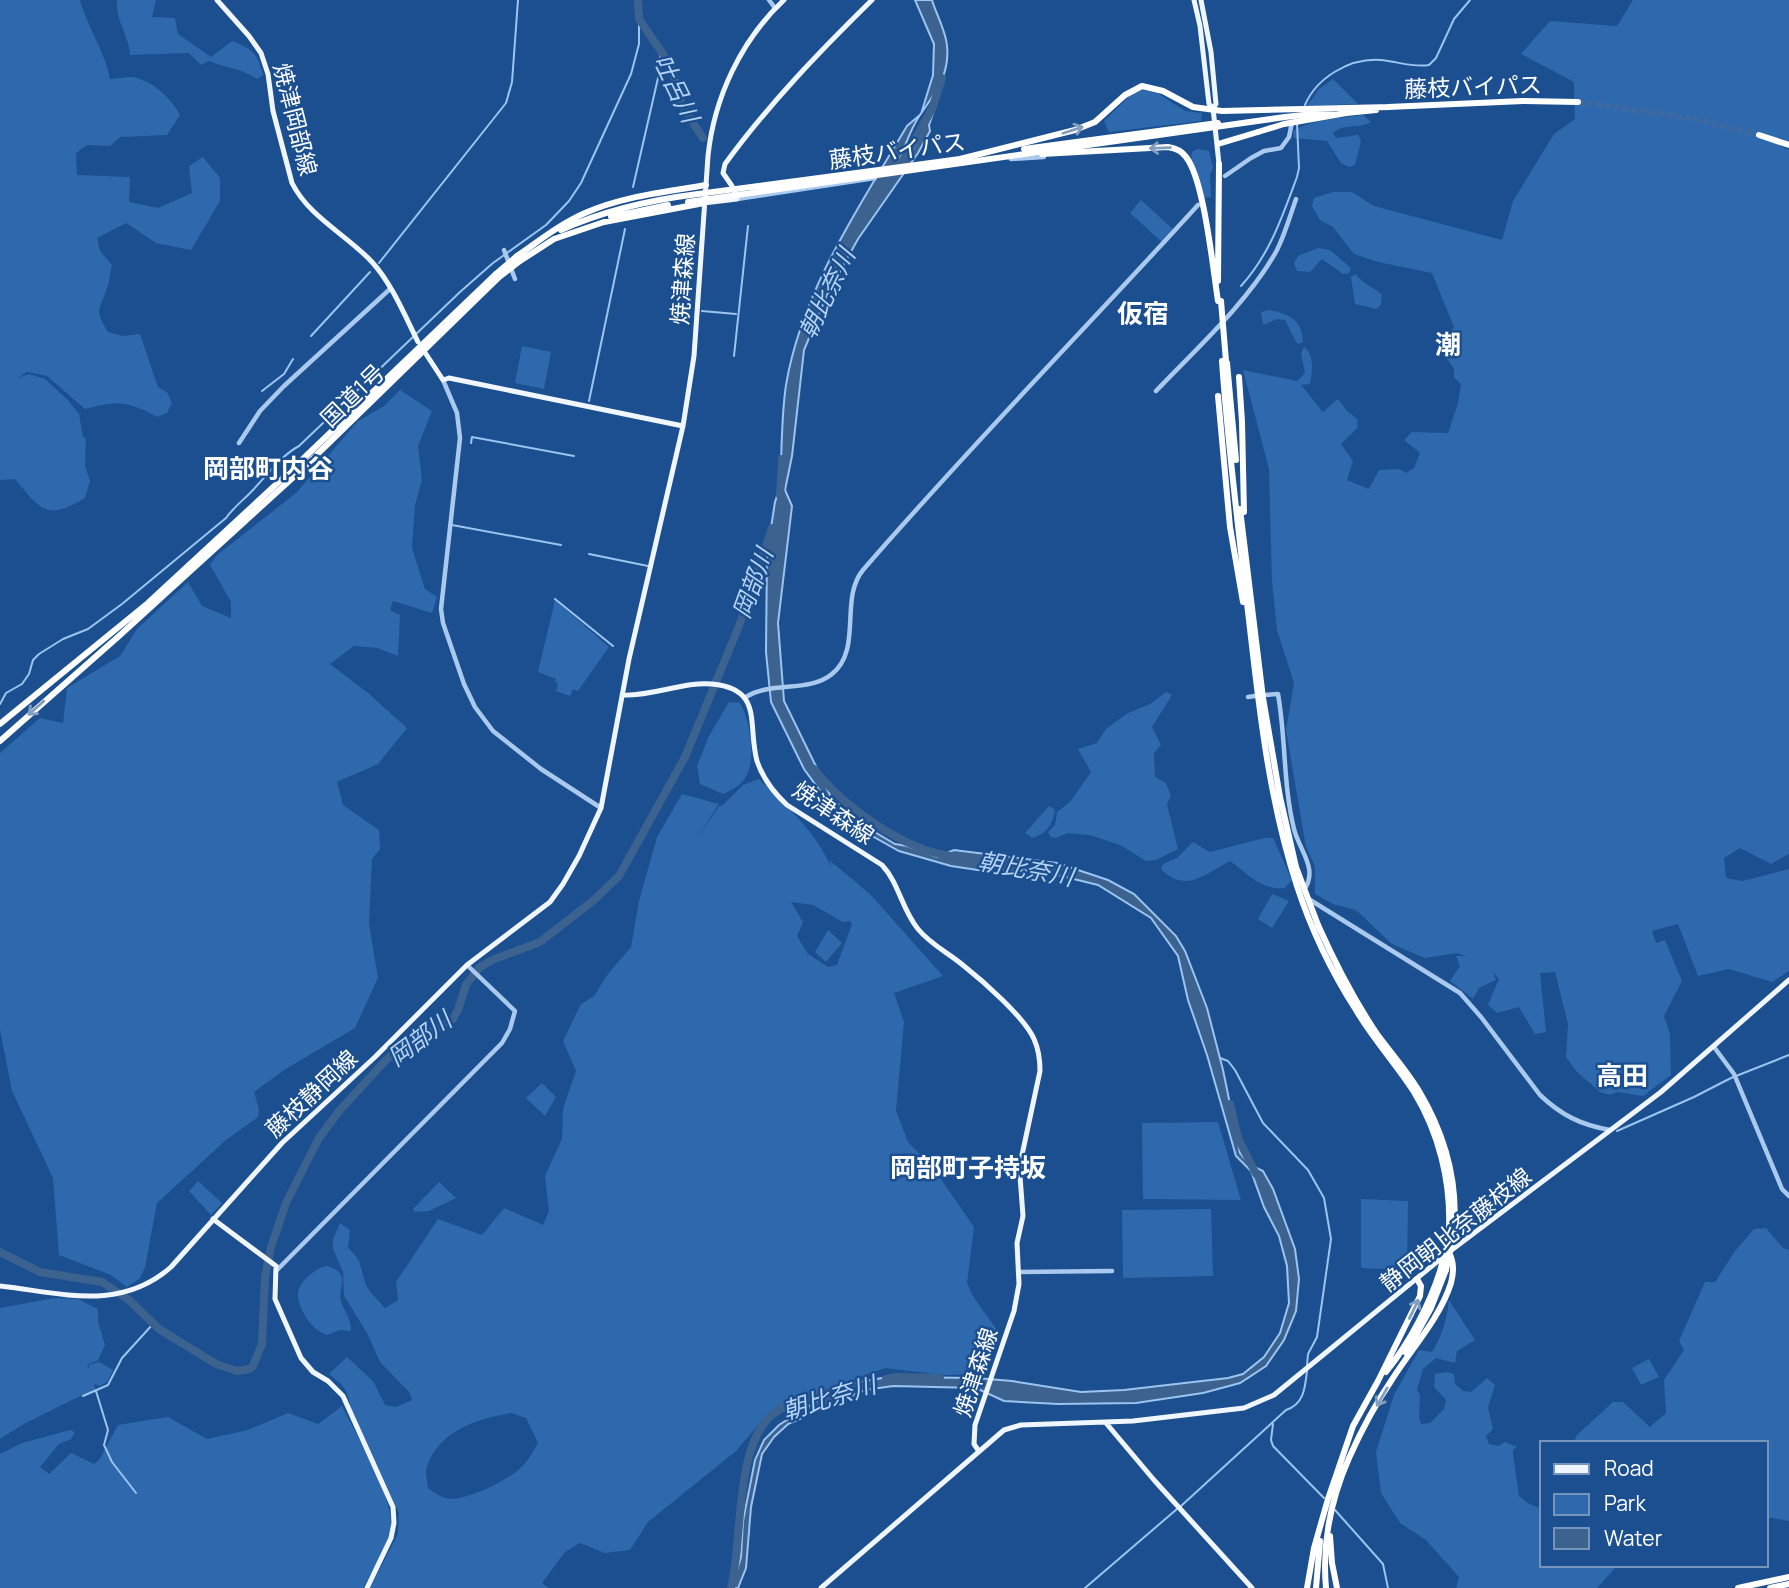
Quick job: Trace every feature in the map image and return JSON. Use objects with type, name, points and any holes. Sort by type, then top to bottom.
[{"type":"highway","points":[[960,159],[1076,130],[1101,118],[1125,95],[1138,88],[1153,87],[1193,107],[1237,111],[1391,107]]},
{"type":"highway","name":"藤枝バイパス","points":[[554,239],[635,210],[1002,156],[1391,107],[1578,102]]},
{"type":"highway","points":[[1218,144],[1284,124],[1391,107]]},
{"type":"highway","name":"藤枝バイパス","points":[[520,256],[558,231],[645,202],[1126,134],[1289,119]]},
{"type":"highway","points":[[1759,135],[1789,145]]},
{"type":"highway","points":[[1002,156],[1167,147],[1181,152],[1193,169],[1219,301]]},
{"type":"highway","points":[[1219,164],[1222,222],[1219,301]]},
{"type":"highway","points":[[1219,164],[1219,301],[1240,549],[1258,697],[1273,785],[1294,867],[1315,927],[1361,1009],[1408,1075],[1442,1148],[1452,1229],[1444,1269],[1431,1308],[1349,1456],[1331,1500]]},
{"type":"highway","name":"国道1号","points":[[0,724],[148,603],[497,276],[547,233],[584,213],[623,200],[706,185]]},
{"type":"highway","name":"国道1号","points":[[520,256],[554,239],[631,216],[704,204]]},
{"type":"highway","name":"国道1号","points":[[0,741],[299,471],[497,276]]},
{"type":"highway","points":[[1224,361],[1263,698],[1294,867]]},
{"type":"highway","points":[[1239,377],[1245,555]]},
{"type":"highway","points":[[1218,396],[1230,527],[1252,645]]},
{"type":"highway","points":[[1392,1379],[1426,1330],[1448,1290],[1454,1266],[1449,1252]]},
{"type":"highway","points":[[1378,1381],[1398,1355],[1421,1316],[1444,1269]]},
{"type":"highway","points":[[1307,1588],[1353,1426],[1420,1296],[1421,1286],[1417,1279]]},
{"type":"highway","points":[[1316,1588],[1325,1523]]},
{"type":"highway","points":[[1325,1523],[1326,1588]]},
{"type":"highway","points":[[1325,1523],[1337,1588]]},
{"type":"highway","points":[[1738,1588],[1789,1577]]},
{"type":"highway","points":[[1770,1588],[1789,1584]]},
{"type":"main road","name":"焼津岡部線","points":[[217,0],[261,53],[291,180],[298,194],[309,207],[373,263],[418,342]]},
{"type":"main road","points":[[704,204],[710,139],[718,104],[744,51],[775,8],[784,0]]},
{"type":"main road","points":[[737,199],[723,173],[724,164],[758,119],[872,0]]},
{"type":"main road","points":[[1194,0],[1204,51],[1208,99],[1213,108],[1219,164]]},
{"type":"main road","points":[[1201,0],[1211,52],[1216,104],[1213,108]]},
{"type":"main road","name":"焼津森線","points":[[622,695],[682,425],[694,356],[704,204],[737,199]]},
{"type":"main road","points":[[426,354],[443,380],[461,380],[682,425]]},
{"type":"main road","points":[[622,695],[712,684],[734,688],[746,697]]},
{"type":"main road","name":"藤枝静岡線","points":[[0,1286],[114,1295],[149,1284],[163,1273],[282,1143],[469,967],[544,907],[555,895],[579,856],[601,808],[622,695]]},
{"type":"main road","name":"焼津森線","points":[[746,697],[757,761],[776,795],[787,805],[881,864],[918,930],[974,974],[1021,1021],[1035,1040],[1040,1071],[1021,1155],[1020,1176],[1024,1205],[1017,1244],[1016,1304],[980,1407],[974,1444],[978,1450],[998,1434],[1021,1425],[1106,1423]]},
{"type":"main road","name":"静岡朝比奈藤枝線","points":[[1106,1423],[1244,1408],[1274,1395],[1449,1252],[1611,1130],[1714,1047],[1789,980]]},
{"type":"main road","points":[[213,1219],[263,1255],[275,1267],[275,1299],[301,1358],[313,1372],[328,1381],[343,1396],[393,1507],[391,1538],[367,1588]]},
{"type":"main road","points":[[1106,1423],[1252,1588]]},
{"type":"main road","points":[[821,1588],[978,1450]]},
{"type":"street","points":[[769,0],[775,8]]},
{"type":"street","points":[[1225,176],[1264,151],[1281,148],[1289,137],[1289,119]]},
{"type":"street","points":[[737,199],[978,161],[1066,155]]},
{"type":"street","points":[[1156,391],[1214,331],[1266,266],[1281,241],[1296,199]]},
{"type":"street","points":[[746,697],[764,690],[822,681],[835,672],[848,646],[853,593],[859,576],[959,462],[1198,205]]},
{"type":"street","points":[[504,250],[515,279]]},
{"type":"street","points":[[239,443],[260,411],[284,386],[390,289]]},
{"type":"street","points":[[443,380],[457,413],[460,438],[441,616],[464,684],[485,722],[538,767],[601,808]]},
{"type":"street","points":[[1265,695],[1278,694],[1291,814],[1297,840],[1306,856],[1311,874],[1301,894],[1460,993],[1540,1095],[1551,1105],[1577,1122],[1611,1130]]},
{"type":"street","points":[[275,1267],[498,1049],[510,1029],[515,1011],[469,967]]},
{"type":"street","points":[[1714,1047],[1734,1074],[1782,1189],[1789,1196]]},
{"type":"street","points":[[1018,1272],[1112,1271]]},
{"type":"green space","points":[[0,0],[80,0],[110,79],[132,77],[147,82],[172,102],[180,115],[167,135],[120,137],[110,146],[87,145],[76,153],[77,175],[130,177],[129,202],[158,208],[192,193],[189,166],[203,157],[220,178],[220,201],[191,250],[156,243],[126,223],[97,238],[100,251],[112,265],[99,314],[108,332],[122,336],[140,334],[158,387],[167,392],[172,403],[167,413],[157,417],[138,407],[122,404],[106,404],[85,409],[47,376],[27,372],[18,378],[29,374],[45,379],[79,414],[83,437],[86,438],[85,466],[90,481],[85,498],[53,510],[38,505],[15,479],[0,480]]},
{"type":"green space","points":[[117,0],[156,0],[152,17],[175,18],[178,34],[211,57],[232,41],[245,47],[256,57],[263,75],[257,79],[245,72],[209,61],[201,65],[189,53],[130,55],[118,14]]},
{"type":"green space","points":[[1633,0],[1789,0],[1789,147],[1780,146],[1789,150],[1789,854],[1771,864],[1740,848],[1724,858],[1726,878],[1743,881],[1789,869],[1789,971],[1772,982],[1729,969],[1698,976],[1678,924],[1652,931],[1656,943],[1665,940],[1682,981],[1664,1016],[1670,1034],[1671,1075],[1643,1096],[1600,1092],[1576,1071],[1566,1057],[1568,1024],[1555,972],[1540,973],[1546,1032],[1535,1034],[1519,1007],[1497,1013],[1488,1005],[1499,979],[1493,972],[1496,980],[1479,988],[1473,999],[1450,981],[1460,966],[1456,956],[1466,956],[1457,953],[1425,958],[1392,944],[1356,910],[1333,904],[1315,894],[1315,867],[1306,847],[1286,730],[1294,683],[1277,630],[1272,581],[1269,469],[1243,370],[1297,381],[1305,373],[1301,354],[1304,347],[1310,354],[1312,369],[1310,384],[1301,385],[1323,412],[1338,399],[1357,419],[1358,427],[1341,444],[1353,461],[1347,480],[1369,489],[1379,470],[1399,469],[1406,473],[1414,468],[1420,453],[1404,440],[1412,432],[1448,433],[1458,403],[1461,384],[1454,377],[1454,369],[1439,347],[1454,327],[1432,273],[1354,254],[1333,227],[1320,220],[1312,206],[1314,198],[1333,192],[1352,192],[1374,206],[1502,240],[1513,201],[1554,134],[1575,119],[1574,82],[1521,54],[1550,21],[1617,26]]},
{"type":"green space","points":[[1333,79],[1358,104],[1307,106],[1319,89]]},
{"type":"green space","points":[[1145,90],[1159,94],[1185,111],[1202,113],[1201,121],[1109,132],[1104,121],[1135,91]]},
{"type":"green space","points":[[1363,115],[1371,122],[1342,128],[1333,133],[1336,138],[1358,135],[1361,141],[1355,165],[1349,167],[1341,163],[1327,141],[1294,138],[1293,131],[1309,124]]},
{"type":"green space","points":[[1193,151],[1209,151],[1213,168],[1210,174],[1211,197],[1203,198],[1191,156]]},
{"type":"green space","points":[[1141,200],[1174,230],[1163,243],[1130,213]]},
{"type":"green space","points":[[1318,248],[1330,250],[1351,268],[1349,273],[1343,274],[1322,259],[1310,272],[1297,271],[1294,263],[1298,256]]},
{"type":"green space","points":[[1356,274],[1382,295],[1381,305],[1376,309],[1355,304],[1351,277]]},
{"type":"green space","points":[[1269,310],[1293,319],[1300,328],[1303,342],[1296,342],[1285,320],[1277,319],[1263,325],[1261,312]]},
{"type":"green space","points":[[522,346],[551,352],[544,389],[515,383]]},
{"type":"green space","points":[[400,390],[432,411],[418,446],[422,480],[415,505],[412,548],[425,589],[437,597],[432,613],[393,601],[390,610],[400,615],[398,656],[377,648],[354,646],[330,664],[407,728],[378,764],[337,782],[343,805],[379,830],[380,849],[372,859],[369,924],[378,978],[355,1028],[284,1070],[254,1092],[258,1117],[226,1140],[157,1203],[145,1267],[140,1278],[127,1287],[111,1275],[59,1255],[53,1178],[12,1091],[0,1030],[0,753],[40,718],[63,723],[67,688],[120,656],[137,629],[188,582],[202,606],[231,618],[231,602],[210,565],[217,555],[296,493],[358,421],[384,406]]},
{"type":"green space","points":[[555,600],[609,647],[578,691],[573,689],[570,696],[556,691],[556,679],[538,672]]},
{"type":"green space","points":[[1166,692],[1172,695],[1152,727],[1161,745],[1154,753],[1155,777],[1166,783],[1171,796],[1167,804],[1178,849],[1156,860],[1146,861],[1120,845],[1090,835],[1068,833],[1056,838],[1051,837],[1048,832],[1055,825],[1057,812],[1070,802],[1091,772],[1078,749],[1097,743],[1106,729],[1126,714],[1150,704]]},
{"type":"green space","points":[[729,702],[740,703],[744,710],[751,740],[751,762],[743,781],[723,794],[700,784],[697,766],[709,736]]},
{"type":"green space","points":[[759,779],[810,832],[832,870],[829,860],[870,894],[943,976],[894,993],[904,1022],[896,1111],[908,1142],[934,1169],[974,1227],[967,1283],[974,1298],[1000,1334],[984,1374],[943,1375],[885,1368],[769,1412],[736,1451],[648,1522],[630,1550],[605,1553],[580,1543],[565,1552],[542,1583],[549,1588],[370,1588],[398,1534],[399,1513],[352,1411],[347,1393],[329,1374],[347,1357],[373,1381],[385,1405],[396,1407],[412,1400],[409,1392],[380,1362],[367,1333],[344,1296],[343,1272],[333,1249],[333,1239],[340,1223],[350,1230],[348,1248],[360,1264],[369,1290],[385,1308],[398,1300],[396,1282],[438,1219],[482,1235],[504,1208],[543,1225],[549,1211],[545,1176],[562,1139],[563,1109],[576,1071],[563,1041],[581,1004],[594,996],[631,947],[639,901],[657,837],[682,794],[719,804],[696,839],[720,805],[743,785]],"holes":[[[791,902],[813,905],[843,922],[850,921],[852,924],[837,965],[828,967],[808,954],[797,936],[803,922]],[[511,1413],[526,1418],[538,1443],[520,1468],[492,1486],[461,1498],[445,1498],[428,1488],[427,1466],[441,1443],[461,1428]]]},
{"type":"green space","points":[[1049,806],[1055,810],[1046,830],[1033,838],[1025,833]]},
{"type":"green space","points":[[1273,838],[1292,880],[1285,888],[1262,884],[1230,861],[1204,876],[1187,881],[1170,876],[1161,869],[1163,864],[1177,858],[1193,842],[1210,852]]},
{"type":"green space","points":[[1272,894],[1289,901],[1272,928],[1258,919]]},
{"type":"green space","points":[[828,930],[842,943],[826,962],[815,952]]},
{"type":"green space","points":[[542,1083],[556,1097],[545,1116],[526,1098]]},
{"type":"green space","points":[[1218,1122],[1241,1200],[1143,1199],[1142,1123]]},
{"type":"green space","points":[[198,1181],[222,1203],[211,1215],[189,1191]]},
{"type":"green space","points":[[439,1182],[456,1198],[429,1211],[415,1212],[413,1209]]},
{"type":"green space","points":[[1361,1199],[1408,1201],[1407,1270],[1361,1268]]},
{"type":"green space","points":[[1211,1209],[1213,1276],[1123,1278],[1122,1210]]},
{"type":"green space","points":[[1766,1228],[1783,1248],[1789,1250],[1789,1521],[1768,1517],[1768,1441],[1574,1441],[1577,1435],[1613,1402],[1623,1402],[1650,1427],[1666,1413],[1664,1380],[1684,1350],[1679,1341],[1705,1282],[1715,1282],[1735,1251],[1754,1229]]},
{"type":"green space","points":[[327,1266],[335,1269],[342,1277],[340,1298],[351,1331],[340,1330],[327,1335],[322,1333],[312,1325],[301,1309],[298,1292],[303,1282],[312,1273]]},
{"type":"green space","points":[[54,1298],[78,1299],[98,1309],[98,1322],[105,1345],[98,1360],[87,1365],[89,1369],[89,1365],[99,1362],[113,1370],[108,1381],[100,1386],[94,1384],[96,1391],[22,1425],[0,1439],[0,1308]]},
{"type":"green space","points":[[1449,1300],[1475,1340],[1457,1351],[1455,1363],[1436,1358],[1423,1369],[1417,1390],[1420,1395],[1421,1424],[1430,1423],[1444,1409],[1446,1400],[1434,1387],[1435,1374],[1454,1374],[1455,1384],[1463,1391],[1471,1392],[1487,1378],[1495,1385],[1488,1408],[1493,1429],[1486,1436],[1489,1444],[1498,1446],[1505,1442],[1517,1447],[1513,1454],[1519,1496],[1540,1508],[1540,1567],[1616,1567],[1597,1588],[1456,1588],[1459,1577],[1426,1540],[1400,1523],[1381,1493],[1376,1452],[1394,1395],[1419,1350],[1432,1352],[1436,1346]]},
{"type":"green space","points":[[1649,1359],[1659,1377],[1641,1385],[1632,1368]]},
{"type":"green space","points":[[342,1406],[381,1484],[391,1516],[391,1528],[386,1544],[363,1588],[0,1588],[0,1454],[22,1443],[70,1430],[75,1432],[71,1439],[59,1444],[40,1467],[49,1474],[71,1453],[94,1464],[99,1460],[118,1425],[168,1417],[207,1439],[248,1430],[288,1413],[318,1424]]},
{"type":"water","points":[[915,0],[932,0],[947,46],[944,75],[921,113],[933,75],[934,44]]},
{"type":"water","points":[[936,105],[929,125],[930,131],[918,153],[858,239],[827,295],[804,350],[792,456],[785,490],[792,506],[778,623],[784,701],[832,799],[868,828],[895,844],[937,857],[954,850],[1057,863],[1108,880],[1134,894],[1176,936],[1185,951],[1207,1008],[1240,1153],[1250,1165],[1263,1171],[1273,1189],[1295,1249],[1299,1279],[1296,1311],[1284,1340],[1266,1366],[1240,1383],[1203,1393],[1136,1403],[1058,1404],[1004,1401],[976,1388],[893,1386],[865,1390],[788,1424],[762,1454],[751,1507],[746,1568],[738,1588],[732,1588],[741,1557],[743,1521],[755,1460],[764,1440],[779,1425],[842,1385],[888,1377],[976,1378],[1081,1392],[1228,1378],[1243,1374],[1264,1357],[1280,1333],[1289,1303],[1287,1266],[1279,1236],[1264,1207],[1251,1171],[1236,1156],[1188,1000],[1178,956],[1151,918],[1098,885],[1037,870],[991,872],[951,866],[899,851],[849,823],[831,806],[804,769],[771,702],[766,652],[767,553],[780,487],[784,397],[794,350],[805,316],[834,250],[907,126],[920,115],[900,159],[911,153]]},
{"type":"waterway","points":[[379,263],[506,103],[512,82],[518,0]]},
{"type":"waterway","name":"吐呂川","points":[[638,0],[639,19],[671,66],[682,106],[703,138]]},
{"type":"waterway","points":[[1305,105],[1310,95],[1326,78],[1357,62],[1380,60],[1417,66],[1429,65],[1436,58],[1454,19],[1470,0]]},
{"type":"waterway","points":[[0,704],[6,693],[22,684],[29,674],[33,660],[39,654],[63,639],[88,629],[226,518],[279,461],[299,446],[460,292],[493,263],[546,225],[569,201],[581,183],[631,74],[639,44],[639,19]]},
{"type":"waterway","points":[[633,187],[661,65],[659,48]]},
{"type":"waterway","name":"朝比奈川","points":[[901,164],[932,109],[942,78]]},
{"type":"waterway","points":[[1241,286],[1268,248],[1297,177],[1297,123]]},
{"type":"waterway","points":[[734,356],[748,226]]},
{"type":"waterway","points":[[589,401],[625,229]]},
{"type":"waterway","points":[[311,336],[370,272]]},
{"type":"waterway","points":[[702,311],[736,314]]},
{"type":"waterway","points":[[262,391],[284,374],[293,359]]},
{"type":"waterway","points":[[471,443],[472,437],[574,456]]},
{"type":"waterway","name":"朝比奈川","points":[[780,495],[782,459]]},
{"type":"waterway","points":[[452,525],[561,545]]},
{"type":"waterway","name":"岡部川","points":[[0,1252],[40,1272],[102,1282],[129,1300],[159,1329],[216,1364],[237,1371],[253,1366],[262,1344],[265,1277],[271,1247],[286,1203],[319,1138],[340,1110],[387,1059],[417,1037],[453,1019],[466,985],[479,968],[492,960],[540,942],[594,900],[619,876],[685,757],[739,626],[772,528]]},
{"type":"waterway","points":[[589,554],[648,566]]},
{"type":"waterway","points":[[555,599],[613,646]]},
{"type":"waterway","name":"朝比奈川","points":[[814,769],[841,797],[875,824],[913,845],[951,856]]},
{"type":"waterway","points":[[1617,1131],[1731,1078],[1789,1055]]},
{"type":"waterway","points":[[1220,1058],[1228,1061],[1235,1070],[1263,1123],[1308,1170],[1324,1198],[1331,1239],[1317,1337],[1308,1354],[1307,1365]]},
{"type":"waterway","name":"朝比奈川","points":[[1230,1104],[1238,1138],[1256,1174]]},
{"type":"waterway","points":[[83,1396],[108,1385],[122,1358],[153,1324]]},
{"type":"waterway","points":[[1181,1506],[1286,1410],[1297,1404],[1304,1389],[1307,1371]]},
{"type":"waterway","name":"朝比奈川","points":[[886,1379],[940,1378]]},
{"type":"waterway","name":"朝比奈川","points":[[731,1588],[746,1470],[760,1428],[773,1414],[788,1405],[843,1388]]},
{"type":"waterway","points":[[96,1391],[108,1430],[104,1445],[112,1462],[136,1493]]},
{"type":"waterway","points":[[1273,1424],[1273,1446],[1324,1498]]},
{"type":"waterway","points":[[1085,1588],[1177,1509]]},
{"type":"waterway","points":[[1335,1510],[1383,1564],[1388,1588]]},
{"type":"tunnel","points":[[1578,102],[1691,118],[1759,135]]},
{"type":"district","name":"仮宿","points":[[1143,313]]},
{"type":"district","name":"潮","points":[[1448,344]]},
{"type":"district","name":"岡部町内谷","points":[[268,468]]},
{"type":"district","name":"高田","points":[[1622,1075]]},
{"type":"district","name":"岡部町子持坂","points":[[968,1167]]}]
